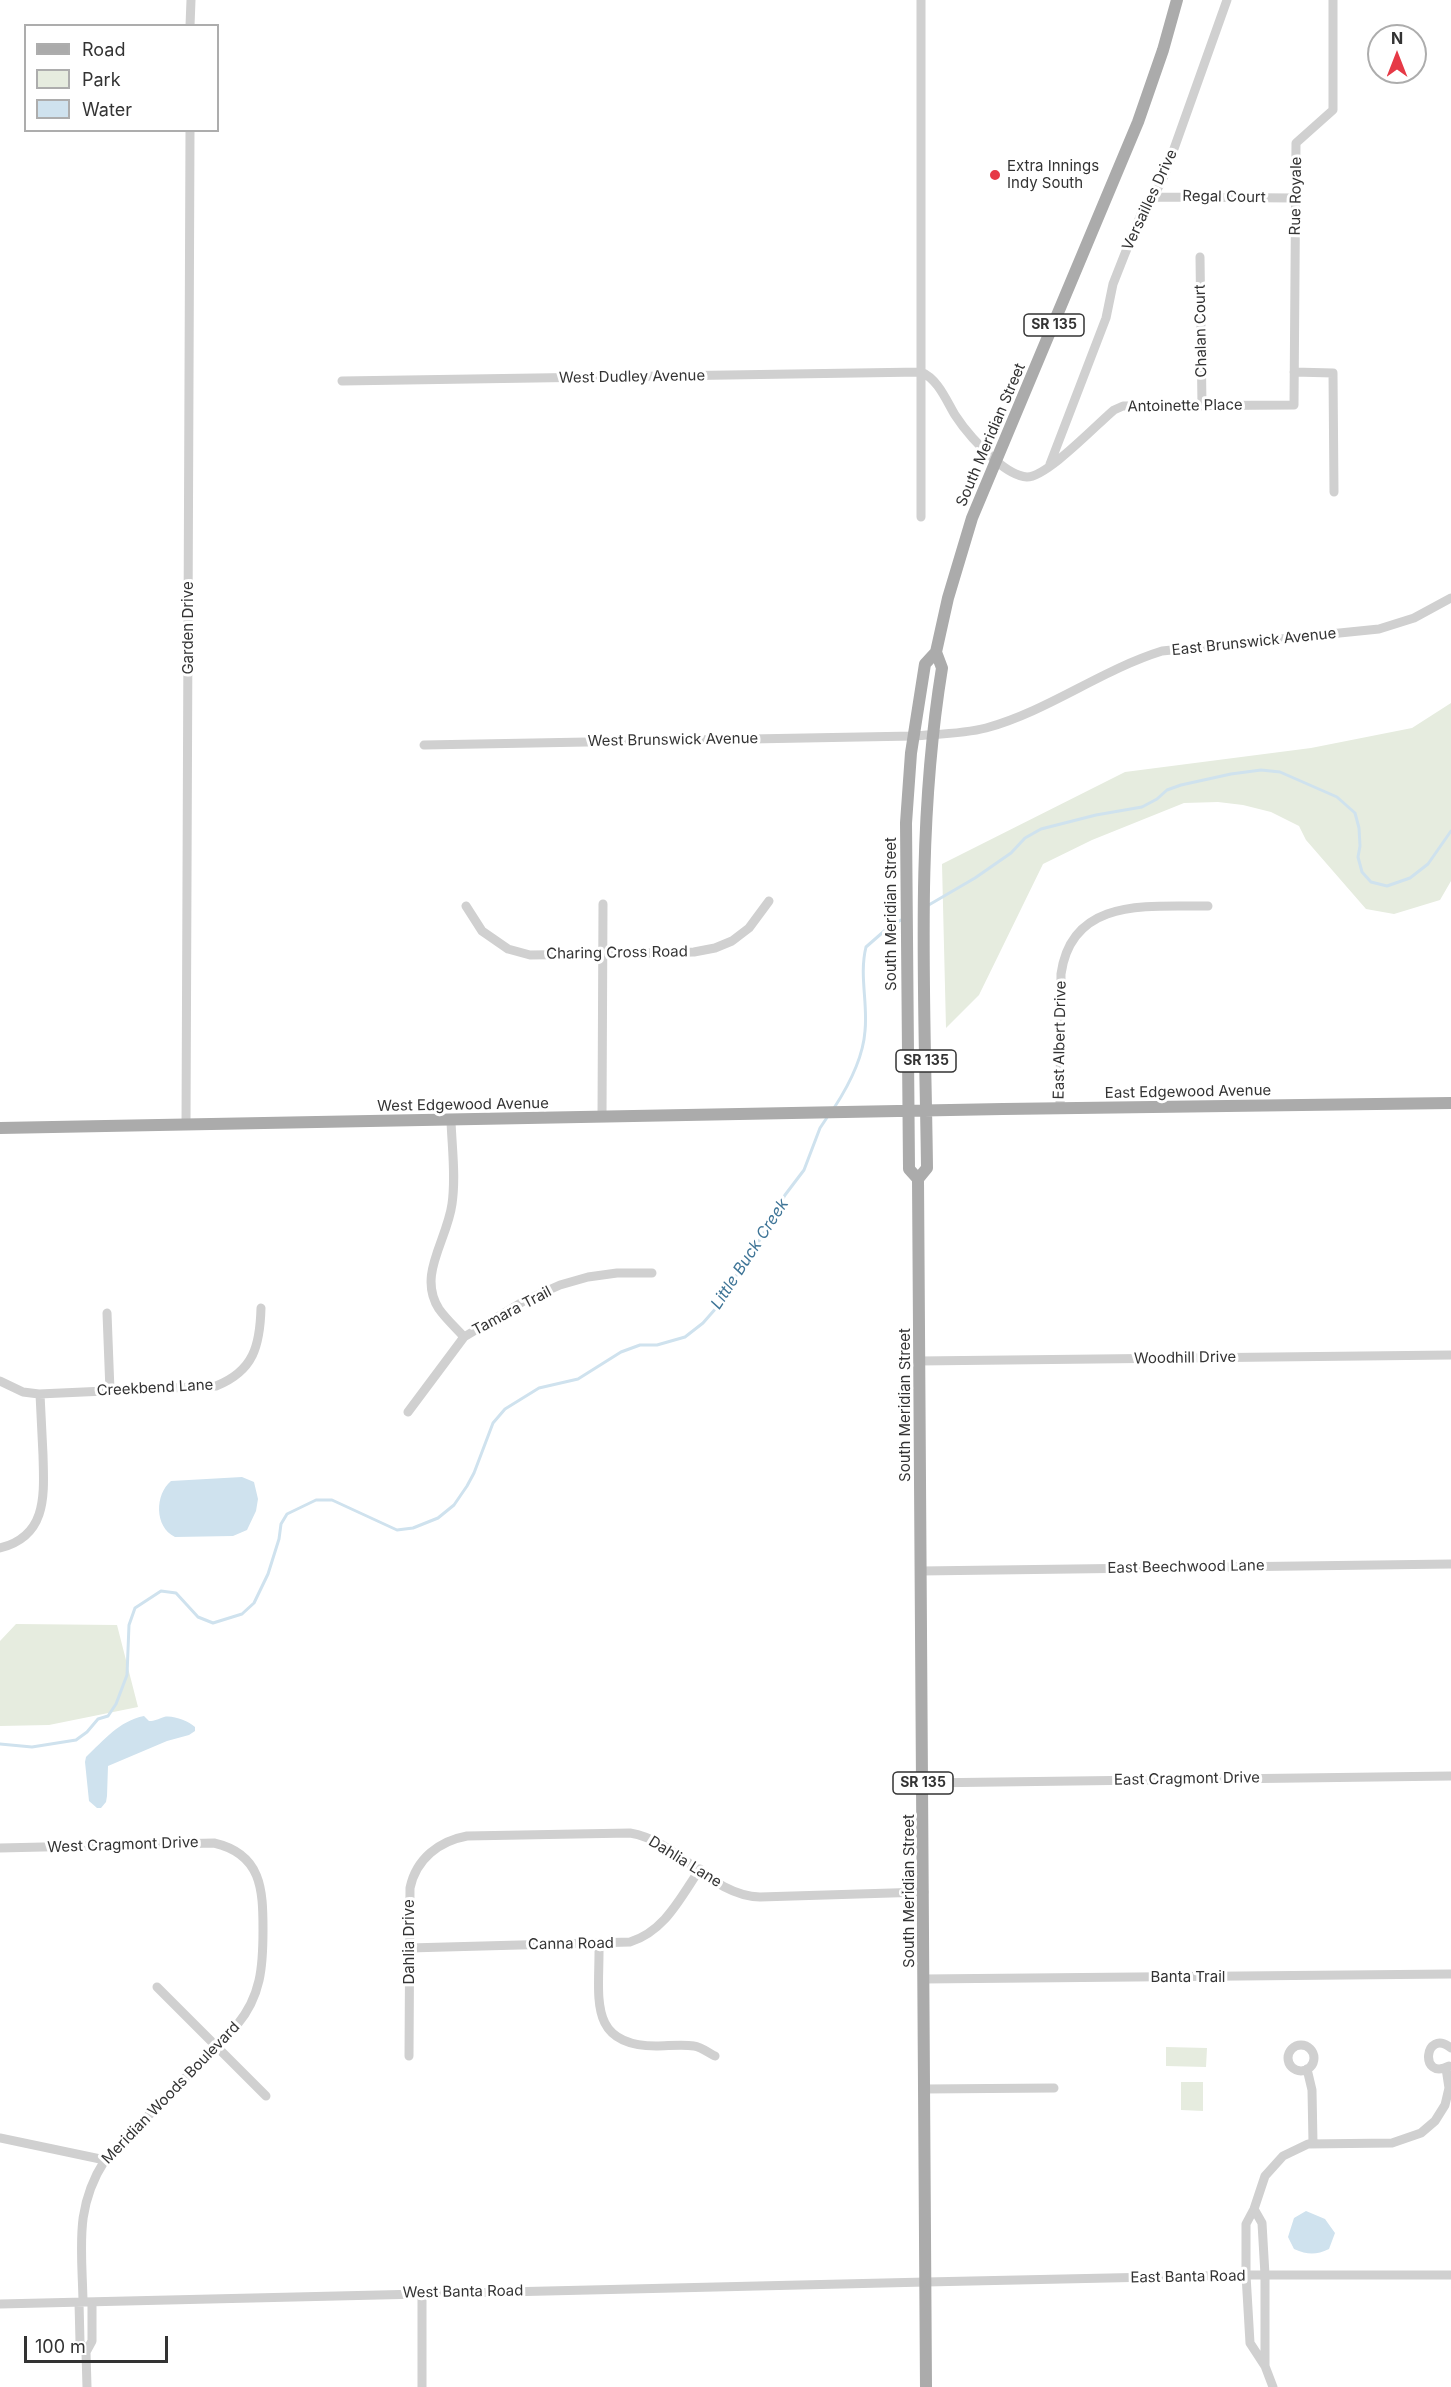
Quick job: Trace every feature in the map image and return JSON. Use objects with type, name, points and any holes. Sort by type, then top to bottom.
[{"type":"main road","name":"South Meridian Street","points":[[926,2387],[918,1179],[927,1168],[924,940],[926,796],[923,735],[925,664],[936,652],[948,598],[972,518],[1138,122],[1163,50],[1177,0]]},
{"type":"main road","name":"South Meridian Street","points":[[918,1179],[909,1169],[907,806],[923,735],[942,668],[936,652]]},
{"type":"main road","name":"East Edgewood Avenue","points":[[926,1111],[1451,1104]]},
{"type":"main road","name":"West Edgewood Avenue","points":[[0,1128],[926,1111]]},
{"type":"street","points":[[190,24],[191,0]]},
{"type":"street","points":[[921,0],[921,518]]},
{"type":"street","name":"Versailles Drive","points":[[1049,467],[1106,318],[1113,284],[1144,207],[1153,197],[1165,174],[1227,0]]},
{"type":"street","name":"Rue Royale","points":[[1294,372],[1296,143],[1333,110],[1333,0]]},
{"type":"street","name":"Garden Drive","points":[[186,1125],[190,132]]},
{"type":"street","name":"Regal Court","points":[[1153,197],[1295,198]]},
{"type":"street","name":"Chalan Court","points":[[1200,256],[1202,406]]},
{"type":"street","points":[[921,372],[936,383],[971,437],[997,461]]},
{"type":"street","name":"West Dudley Avenue","points":[[342,381],[921,372]]},
{"type":"street","points":[[1294,372],[1333,373],[1334,492]]},
{"type":"street","name":"Antoinette Place","points":[[997,461],[1020,476],[1033,476],[1049,467],[1114,410],[1123,406],[1294,405],[1294,372]]},
{"type":"street","name":"East Brunswick Avenue","points":[[923,735],[968,732],[999,724],[1036,709],[1139,658],[1162,651],[1379,629],[1414,618],[1451,598]]},
{"type":"street","name":"West Brunswick Avenue","points":[[424,745],[923,735]]},
{"type":"street","name":"Charing Cross Road","points":[[466,906],[482,931],[508,949],[530,954],[603,954],[694,952],[715,948],[732,941],[749,928],[769,901]]},
{"type":"street","points":[[602,1117],[603,904]]},
{"type":"street","name":"East Albert Drive","points":[[1059,1109],[1060,979],[1065,957],[1073,941],[1092,921],[1121,909],[1208,906]]},
{"type":"street","points":[[451,1121],[453,1202],[445,1237],[432,1265],[430,1282],[439,1308],[464,1337]]},
{"type":"street","name":"Tamara Trail","points":[[408,1412],[464,1337],[532,1296],[560,1285],[605,1275],[652,1273]]},
{"type":"street","name":"Creekbend Lane","points":[[0,1382],[23,1392],[40,1394],[206,1388],[224,1383],[242,1370],[255,1352],[260,1331],[261,1308]]},
{"type":"street","points":[[107,1313],[110,1391]]},
{"type":"street","name":"Woodhill Drive","points":[[919,1361],[1451,1355]]},
{"type":"street","points":[[1,1547],[12,1544],[31,1529],[42,1506],[40,1394]]},
{"type":"street","name":"East Beechwood Lane","points":[[921,1571],[1451,1564]]},
{"type":"street","name":"East Cragmont Drive","points":[[923,1783],[1451,1776]]},
{"type":"street","name":"Dahlia Lane","points":[[446,1842],[467,1836],[630,1833],[652,1839],[728,1889],[756,1897],[924,1892]]},
{"type":"street","name":"West Cragmont Drive","points":[[0,1848],[207,1842],[230,1848],[243,1856]]},
{"type":"street","name":"Dahlia Drive","points":[[409,2056],[409,1948],[412,1880],[426,1857],[446,1842]]},
{"type":"street","name":"Meridian Woods Boulevard","points":[[87,2387],[86,2352],[92,2341],[85,2302],[82,2218],[91,2184],[105,2160],[248,2011],[262,1974],[262,1891],[256,1872],[243,1856]]},
{"type":"street","name":"Canna Road","points":[[409,1948],[630,1942],[652,1932],[666,1919],[699,1869]]},
{"type":"street","points":[[599,1944],[600,2009],[604,2022],[611,2032],[630,2044],[695,2046],[715,2056]]},
{"type":"street","name":"Banta Trail","points":[[924,1979],[1451,1974]]},
{"type":"street","points":[[157,1987],[266,2096]]},
{"type":"street","points":[[1273,2387],[1265,2366],[1250,2343],[1246,2276],[1246,2223],[1254,2209],[1263,2180],[1273,2165],[1291,2151],[1313,2143],[1392,2143],[1421,2133],[1435,2121],[1445,2106],[1449,2088],[1449,2067],[1434,2068],[1429,2061],[1430,2049],[1438,2044],[1446,2044],[1451,2048]]},
{"type":"street","points":[[1307,2069],[1312,2090],[1313,2143]]},
{"type":"street","points":[[925,2089],[1054,2088]]},
{"type":"street","points":[[0,2138],[105,2160]]},
{"type":"street","points":[[1254,2209],[1262,2223],[1265,2275],[1265,2366]]},
{"type":"street","name":"East Banta Road","points":[[926,2282],[1265,2275],[1451,2275]]},
{"type":"street","name":"West Banta Road","points":[[0,2304],[926,2282]]},
{"type":"street","points":[[422,2293],[422,2387]]},
{"type":"green space","points":[[1451,703],[1451,881],[1440,900],[1394,914],[1366,909],[1306,840],[1299,826],[1271,812],[1243,805],[1218,802],[1184,803],[1092,840],[1043,864],[979,995],[946,1028],[942,864],[1125,772],[1311,748],[1412,728]]},
{"type":"green space","points":[[16,1624],[117,1625],[138,1707],[49,1725],[0,1726],[0,1641]]},
{"type":"green space","points":[[1166,2047],[1207,2048],[1206,2067],[1166,2066]]},
{"type":"green space","points":[[1181,2082],[1203,2082],[1203,2111],[1181,2110]]},
{"type":"water","points":[[242,1477],[254,1482],[258,1499],[256,1511],[247,1530],[233,1536],[175,1537],[163,1526],[159,1510],[160,1502],[162,1494],[171,1481]]},
{"type":"water","points":[[144,1716],[149,1721],[164,1717],[176,1718],[195,1727],[195,1731],[108,1766],[106,1802],[101,1808],[97,1808],[89,1801],[86,1757],[119,1727]]},
{"type":"water","points":[[1306,2211],[1325,2219],[1335,2233],[1329,2249],[1312,2254],[1294,2249],[1288,2237],[1294,2218]]},
{"type":"waterway","name":"Little Buck Creek","points":[[927,906],[975,878],[1011,853],[1025,838],[1041,829],[1096,815],[1142,807],[1157,799],[1167,790],[1231,774],[1261,770],[1280,772],[1337,797],[1355,813],[1359,828],[1358,857],[1362,872],[1371,882],[1387,886],[1410,878],[1428,864],[1451,831]]},
{"type":"waterway","name":"Little Buck Creek","points":[[834,1108],[854,1071],[864,1041],[866,1020],[863,968],[866,947],[890,926],[903,919]]},
{"type":"waterway","name":"Little Buck Creek","points":[[0,1744],[32,1747],[76,1740],[87,1732],[98,1719],[108,1716],[116,1704],[127,1675],[129,1625],[135,1608],[161,1591],[176,1593],[198,1617],[213,1623],[242,1614],[254,1603],[268,1574],[279,1539],[281,1524],[287,1514],[316,1500],[332,1500],[397,1530],[413,1528],[438,1518],[454,1505],[467,1486],[493,1423],[505,1409],[539,1388],[578,1379],[621,1352],[640,1345],[657,1345],[685,1337],[703,1323],[724,1299],[785,1195],[804,1170],[820,1128],[828,1116]]},
{"type":"place","name":"Extra Innings Indy South","points":[[995,175]]}]
